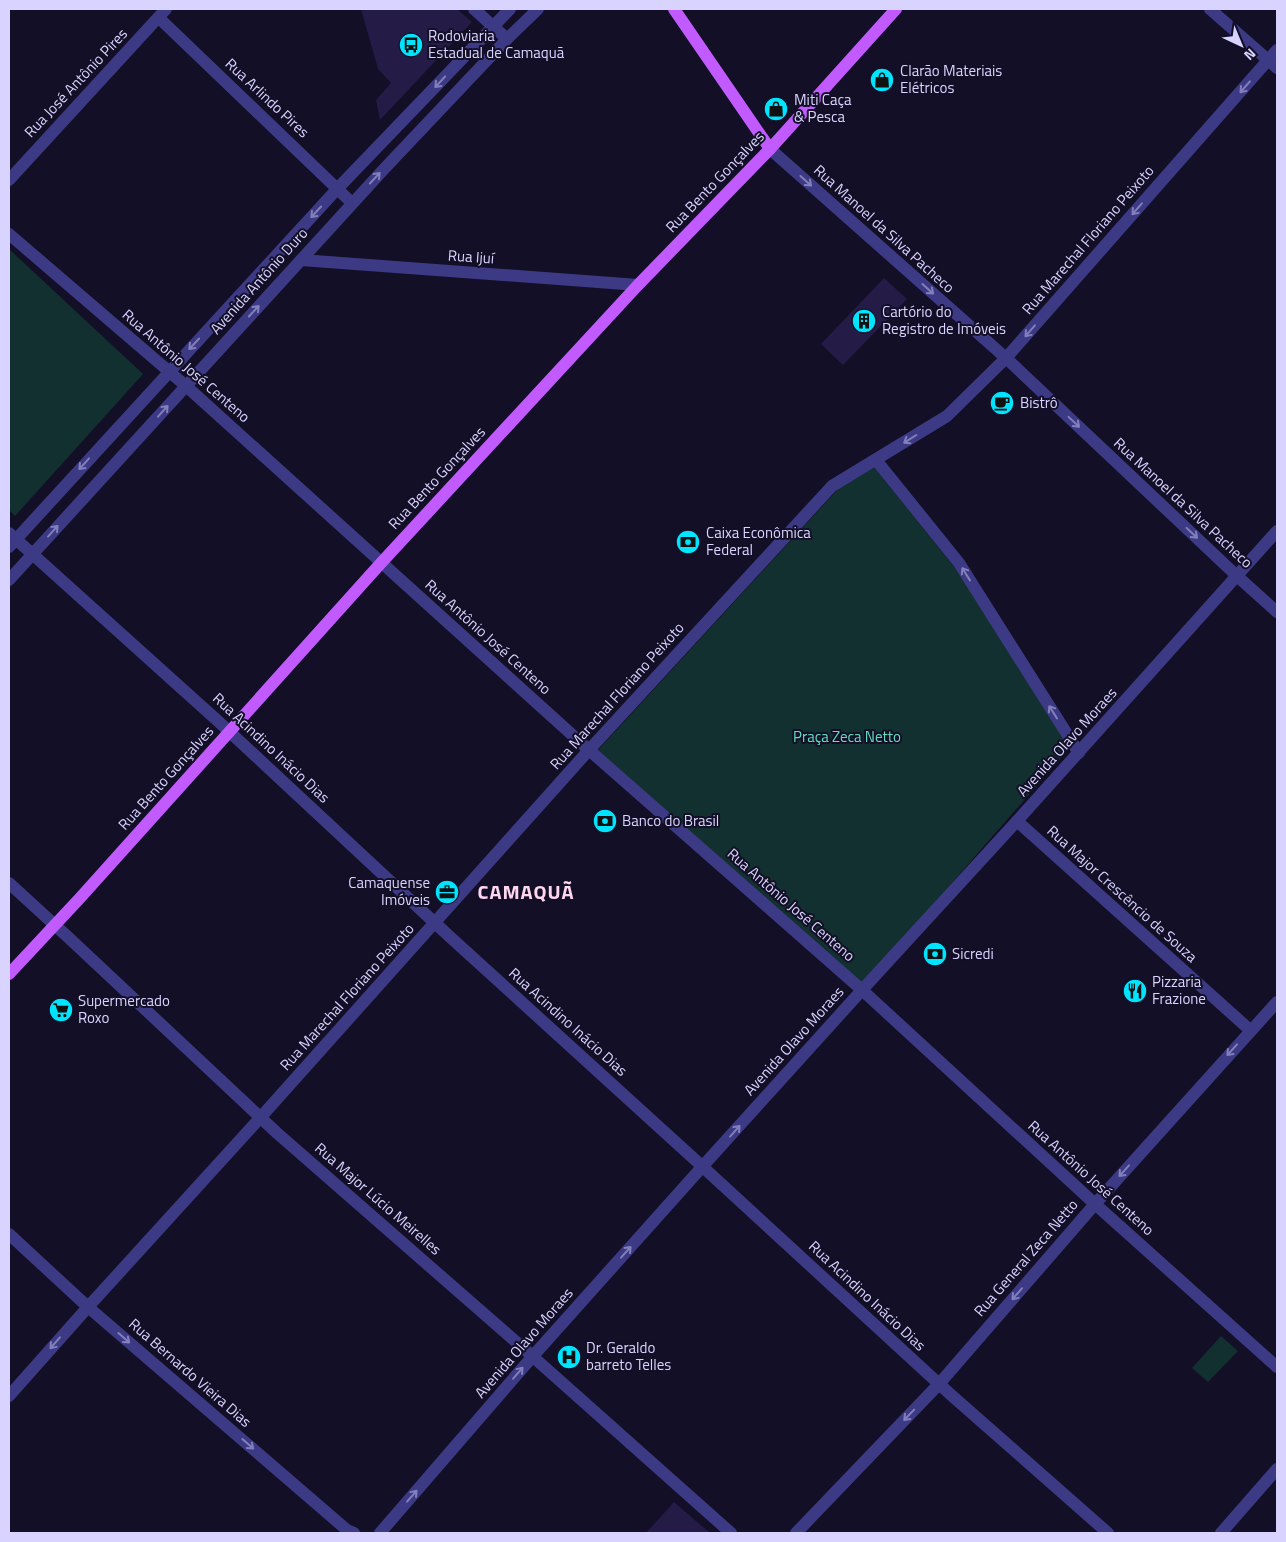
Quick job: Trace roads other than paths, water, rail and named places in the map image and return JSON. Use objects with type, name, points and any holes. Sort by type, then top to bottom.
[{"type":"main road","name":"Rua Manoel da Silva Pacheco","points":[[674,9],[770,149]]},
{"type":"main road","name":"Rua Bento Gonçalves","points":[[9,974],[381,563],[638,285],[770,149],[896,9]]},
{"type":"street","points":[[474,9],[507,39]]},
{"type":"street","name":"Avenida Antônio Duro","points":[[11,540],[338,188],[510,9]]},
{"type":"street","name":"Avenida Antônio Duro","points":[[9,580],[352,203],[507,39],[538,9]]},
{"type":"street","points":[[1210,9],[1273,64]]},
{"type":"street","name":"Rua José Antônio Pires","points":[[9,180],[163,13]]},
{"type":"street","name":"Rua Arlindo Pires","points":[[163,13],[352,203]]},
{"type":"street","name":"Rua Marechal Floriano Peixoto","points":[[9,1396],[589,750],[832,486],[947,416],[1006,358],[1273,64],[1277,50]]},
{"type":"street","name":"Rua Manoel da Silva Pacheco","points":[[770,149],[1006,358],[1277,612]]},
{"type":"street","name":"Rua Antônio José Centeno","points":[[9,234],[186,386],[589,750],[862,990],[1095,1204],[1277,1367]]},
{"type":"street","name":"Rua Ijuí","points":[[301,260],[638,285]]},
{"type":"street","points":[[876,460],[960,563],[1079,753]]},
{"type":"street","name":"Avenida Olavo Moraes","points":[[380,1533],[533,1356],[702,1167],[1017,822],[1277,531]]},
{"type":"street","name":"Rua Acindino Inácio Dias","points":[[11,540],[32,554],[230,732],[435,923],[939,1384],[1108,1533]]},
{"type":"street","name":"Rua Major Crescêncio de Souza","points":[[1017,822],[1250,1030]]},
{"type":"street","name":"Rua Major Lúcio Meirelles","points":[[9,884],[260,1118],[533,1356],[731,1533]]},
{"type":"street","name":"Rua General Zeca Netto","points":[[796,1533],[939,1384],[1095,1204],[1277,1002]]},
{"type":"street","name":"Rua Bernardo Vieira Dias","points":[[9,1234],[88,1307],[339,1524],[354,1533]]},
{"type":"street","points":[[1221,1533],[1277,1469]]},
{"type":"place","name":"Rodoviaria Estadual de Camaquã","points":[[411,45]]},
{"type":"place","name":"Clarão Materiais Elétricos","points":[[882,80]]},
{"type":"place","name":"Miti Caça & Pesca","points":[[776,109]]},
{"type":"place","name":"Cartório do Registro de Imóveis","points":[[864,321]]},
{"type":"place","name":"Bistrô","points":[[1002,403]]},
{"type":"place","name":"Caixa Econômica Federal","points":[[688,542]]},
{"type":"place","name":"Banco do Brasil","points":[[605,821]]},
{"type":"place","name":"Camaquense Imóveis","points":[[447,892]]},
{"type":"place","name":"Sicredi","points":[[935,954]]},
{"type":"place","name":"Pizzaria Frazione","points":[[1135,991]]},
{"type":"place","name":"Supermercado Roxo","points":[[61,1010]]},
{"type":"place","name":"Dr. Geraldo barreto Telles","points":[[569,1357]]},
{"type":"district","name":"CAMAQUÃ","points":[[526,892]]},
{"type":"park label","name":"Praça Zeca Netto","points":[[847,737]]}]
